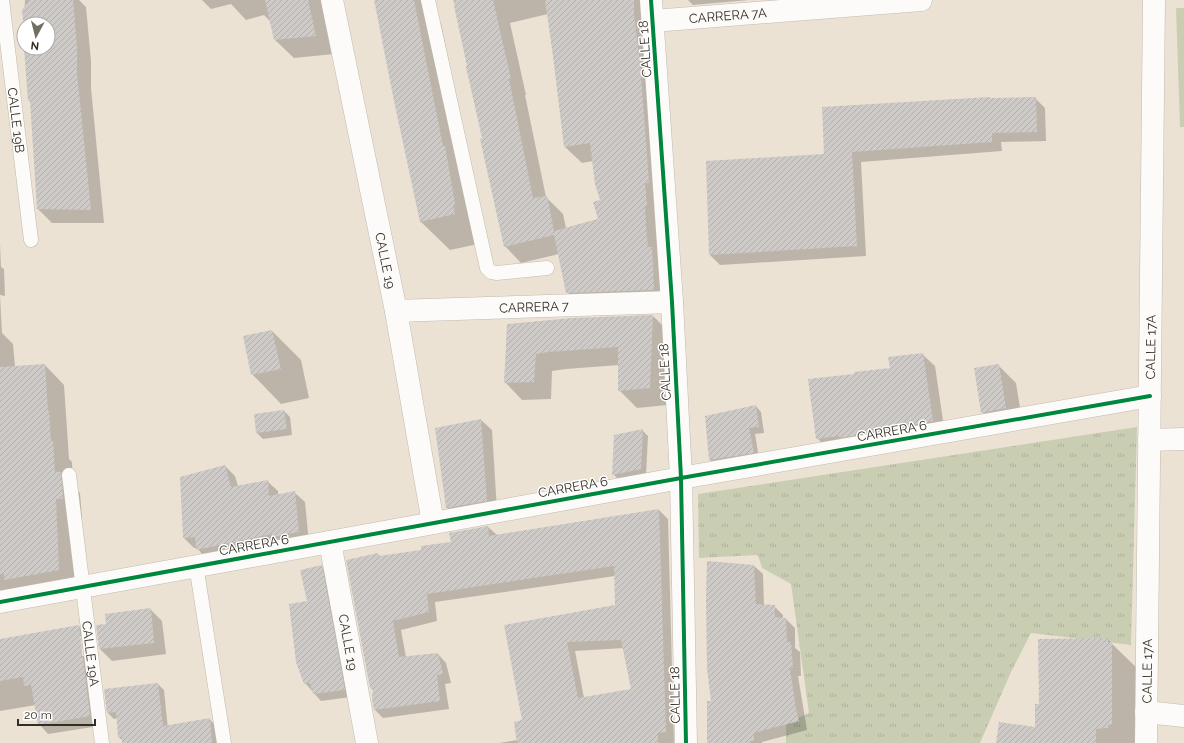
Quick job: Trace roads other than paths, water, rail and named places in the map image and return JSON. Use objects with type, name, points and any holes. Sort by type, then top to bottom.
[{"type":"street","name":"CALLE 19","points":[[332,0],[396,311],[433,522]]},
{"type":"street","name":"CARRERA 7A","points":[[652,11],[921,0]]},
{"type":"street","name":"CALLE 17A","points":[[1146,743],[1154,0]]},
{"type":"street","name":"CALLE 18","points":[[652,11],[672,302],[681,478],[686,743]]},
{"type":"street","name":"CARRERA 7","points":[[396,311],[672,302]]},
{"type":"street","name":"CARRERA 6","points":[[0,602],[433,522],[1150,396]]},
{"type":"street","points":[[1149,440],[1184,439]]},
{"type":"street","name":"CALLE 19","points":[[330,542],[367,743]]},
{"type":"street","points":[[1146,712],[1184,716]]},
{"type":"lane","name":"CALLE 19B","points":[[2,0],[31,240]]},
{"type":"lane","points":[[428,0],[487,268],[491,272],[497,273],[547,268]]},
{"type":"lane","name":"CALLE 19A","points":[[69,475],[102,743]]},
{"type":"lane","points":[[196,565],[224,743]]}]
